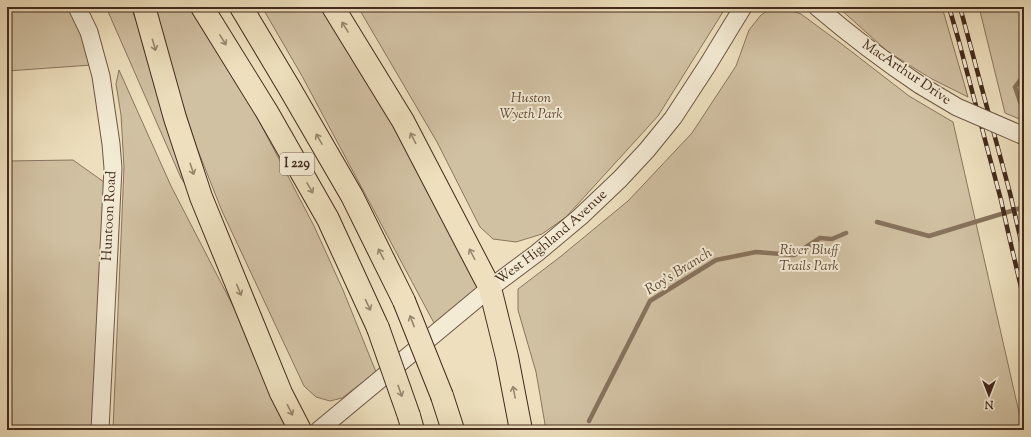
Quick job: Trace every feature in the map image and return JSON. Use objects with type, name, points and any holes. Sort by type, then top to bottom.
[{"type":"highway","points":[[144,7],[175,118],[201,198],[281,393],[300,430]]},
{"type":"highway","name":"I 229","points":[[202,7],[267,112],[328,219],[378,328],[411,423]]},
{"type":"highway","name":"I 229","points":[[241,7],[352,196],[404,301],[442,396],[453,430]]},
{"type":"highway","points":[[333,7],[404,120],[490,288],[507,357],[521,430]]},
{"type":"street","name":"Huntoon Road","points":[[77,7],[89,32],[101,76],[113,168],[100,430]]},
{"type":"street","name":"West Highland Avenue","points":[[319,430],[490,288],[537,253],[580,217],[620,179],[647,150],[673,118],[743,7]]},
{"type":"street","name":"MacArthur Drive","points":[[817,7],[883,60],[920,85],[957,107],[1024,136]]},
{"type":"green space","points":[[7,7],[75,7],[92,65],[7,71]]},
{"type":"green space","points":[[106,7],[131,7],[208,219],[181,178]]},
{"type":"green space","points":[[151,7],[189,7],[256,115],[314,226],[343,290],[376,372],[342,398],[330,401],[316,397],[304,386],[222,211],[197,148]]},
{"type":"green space","points":[[262,7],[336,7],[478,267],[478,291],[434,323],[302,76]]},
{"type":"green space","name":"Huston Wyeth Park","points":[[358,7],[726,7],[658,116],[566,217],[542,234],[516,242],[493,239],[480,227],[437,142]]},
{"type":"green space","name":"River Bluff Trails Park","points":[[774,7],[781,7],[801,14],[909,96],[953,122],[1023,430],[546,430],[536,372],[518,310],[518,289],[560,257],[628,201],[692,133],[736,66],[749,30],[761,15]]},
{"type":"green space","points":[[838,7],[942,7],[968,97],[930,78],[887,51]]},
{"type":"green space","points":[[979,7],[1024,7],[1024,121],[1005,113]]},
{"type":"green space","points":[[119,70],[171,186],[262,362],[290,430],[113,430],[124,167],[121,115],[116,84]]},
{"type":"green space","points":[[73,160],[104,182],[95,430],[7,430],[7,161]]},
{"type":"waterway","name":"Roy's Branch","points":[[1024,75],[1015,87],[1024,113]]},
{"type":"waterway","name":"Roy's Branch","points":[[877,222],[929,236],[1024,207]]},
{"type":"waterway","name":"Roy's Branch","points":[[589,421],[650,301],[716,260],[756,252],[794,255],[820,238],[832,239],[846,233]]},
{"type":"railway","points":[[949,7],[1001,200],[1024,300]]},
{"type":"railway","points":[[960,7],[1010,193],[1024,254]]}]
